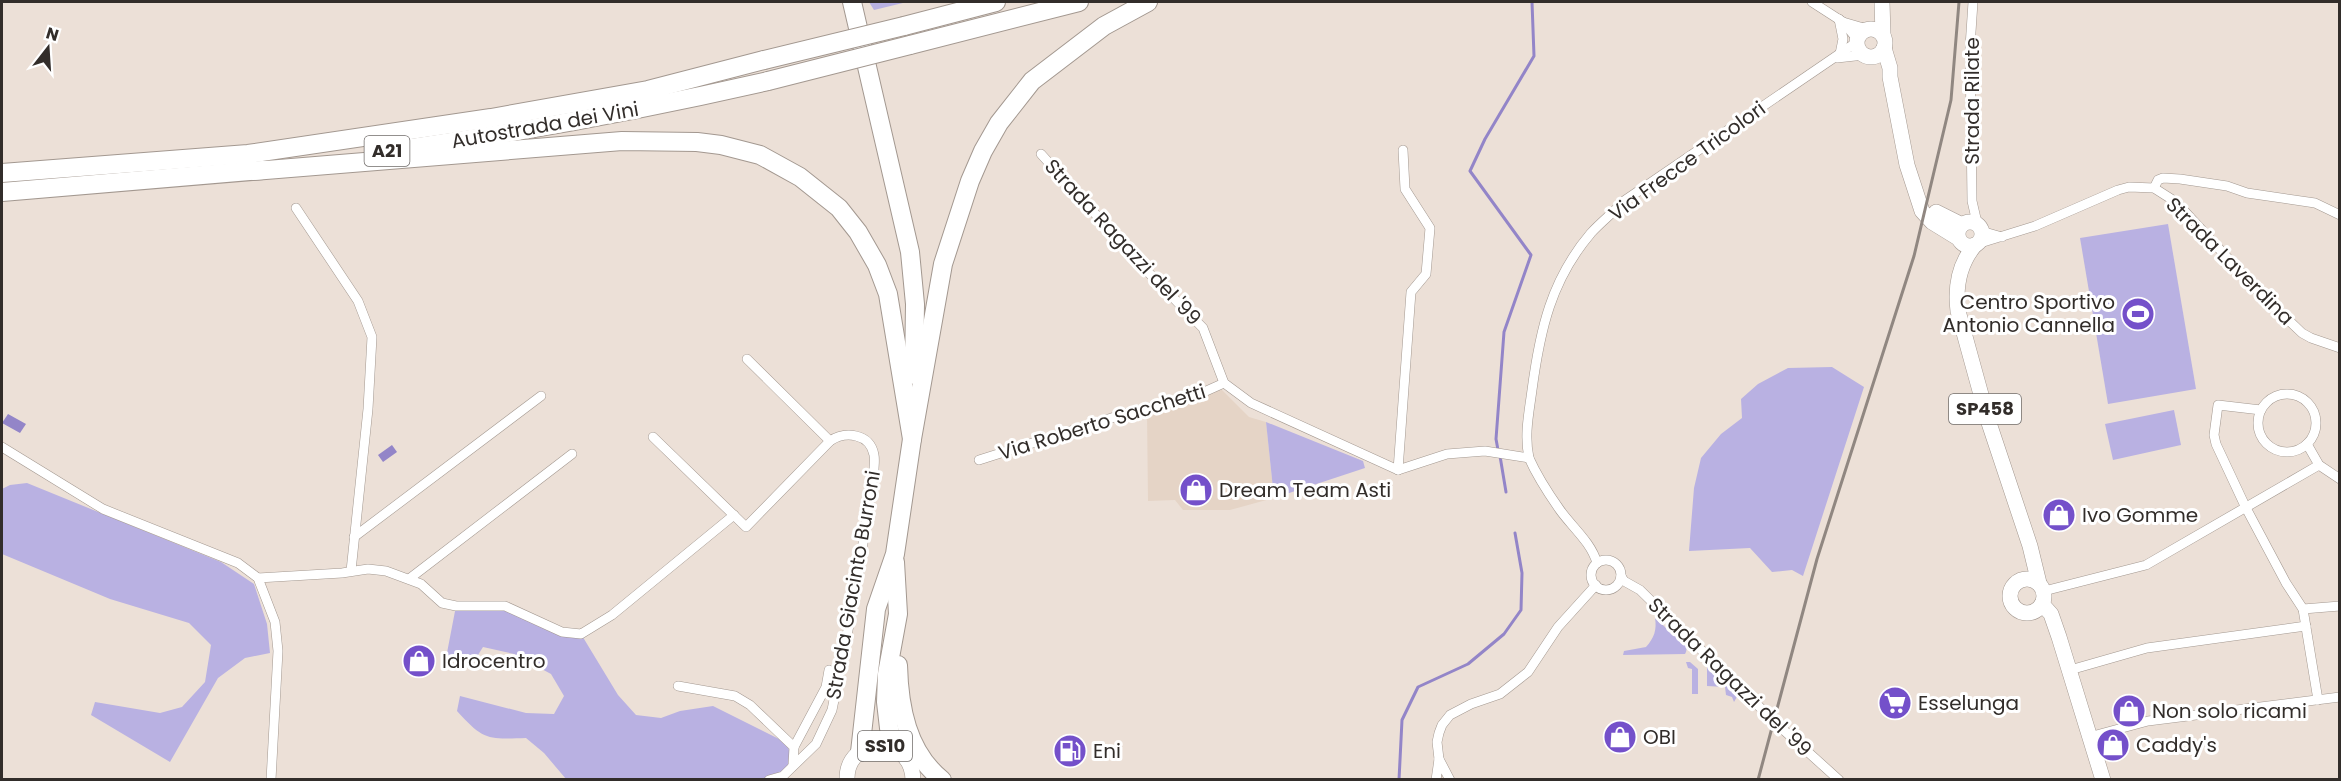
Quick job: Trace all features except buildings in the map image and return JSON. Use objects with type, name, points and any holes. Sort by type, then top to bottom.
[{"type":"highway","points":[[852,2],[910,252],[915,304],[912,440]]},
{"type":"highway","points":[[904,26],[964,2]]},
{"type":"highway","name":"Autostrada dei Vini","points":[[2,173],[248,154],[468,122],[648,90],[996,2]]},
{"type":"highway","name":"Autostrada dei Vini","points":[[2,192],[253,171],[505,134],[655,107],[768,81],[1079,2]]},
{"type":"highway","points":[[860,752],[876,609],[895,554],[912,440],[943,264],[960,207],[983,151],[1007,111],[1032,81],[1104,26],[1148,2]]},
{"type":"highway","points":[[253,171],[622,141],[697,142],[721,145],[759,155],[800,177],[839,208],[858,232],[877,265],[888,294],[912,440]]},
{"type":"highway","points":[[895,554],[898,680],[909,738],[924,762],[942,780]]},
{"type":"highway","points":[[894,749],[886,702],[887,674],[897,627]]},
{"type":"main road","points":[[1882,4],[1870,42],[1878,61],[1890,77],[1907,165],[1922,211],[1932,222],[1970,234]]},
{"type":"main road","name":"SP458","points":[[1970,234],[1960,270],[1956,298],[1988,420],[2030,546],[2039,598]]},
{"type":"main road","points":[[2030,546],[2009,596],[2012,606],[2021,613],[2039,598]]},
{"type":"main road","points":[[2017,581],[2028,578],[2059,637],[2103,780]]},
{"type":"main road","name":"SS10","points":[[844,778],[850,764],[860,752],[877,746],[894,749],[908,760],[915,779]]},
{"type":"street","points":[[1812,2],[1870,42]]},
{"type":"street","name":"Strada Rilate","points":[[1970,234],[1973,2]]},
{"type":"street","points":[[1841,20],[1870,42]]},
{"type":"street","points":[[1837,56],[1843,39],[1841,20]]},
{"type":"street","points":[[1837,56],[1870,42]]},
{"type":"street","name":"Via Frecce Tricolori","points":[[1529,458],[1526,435],[1540,333],[1553,294],[1563,274],[1592,233],[1624,201],[1837,56],[1870,42]]},
{"type":"street","points":[[1398,470],[1411,292],[1426,274],[1430,228],[1405,189],[1403,150]]},
{"type":"street","name":"Strada Ragazzi del '99","points":[[1041,154],[1145,269],[1203,328],[1224,382]]},
{"type":"street","name":"Strada Laverdina","points":[[2154,188],[2158,180],[2163,178],[2180,178],[2227,186],[2247,193],[2315,203],[2340,215]]},
{"type":"street","name":"Strada Laverdina","points":[[1970,234],[2002,237],[2035,226],[2118,190],[2129,187],[2154,188],[2176,202],[2260,294],[2302,333],[2340,348]]},
{"type":"street","points":[[296,208],[358,301],[372,337],[368,409],[351,571]]},
{"type":"street","points":[[653,437],[746,527],[830,441],[747,359]]},
{"type":"street","points":[[1224,382],[1251,403],[1398,470],[1447,454],[1485,451],[1529,458],[1536,474],[1561,511],[1590,547],[1597,563]]},
{"type":"street","name":"Via Roberto Sacchetti","points":[[979,460],[1124,414],[1195,396],[1224,382]]},
{"type":"street","points":[[2283,394],[2300,396],[2307,401],[2313,408],[2317,424],[2315,433],[2307,444],[2300,449],[2282,452],[2266,443],[2258,428],[2261,410],[2267,401],[2283,394]]},
{"type":"street","points":[[354,537],[541,396]]},
{"type":"street","points":[[2261,410],[2218,405],[2214,435],[2246,508],[2286,583],[2303,609],[2318,700]]},
{"type":"street","name":"Strada Giacinto Burroni","points":[[769,780],[783,776],[816,744],[831,710],[856,590],[874,470],[874,454],[869,443],[855,435],[840,435],[830,441]]},
{"type":"street","points":[[2307,444],[2319,465],[2340,479]]},
{"type":"street","points":[[2,447],[103,509],[238,563],[258,578],[275,622],[278,651],[271,780]]},
{"type":"street","points":[[409,579],[572,454]]},
{"type":"street","points":[[2039,598],[2145,565],[2319,465]]},
{"type":"street","points":[[258,578],[368,569],[386,571],[421,584],[442,603],[456,606],[505,606],[562,632],[581,634],[612,615],[734,515]]},
{"type":"street","points":[[1606,560],[1615,563],[1621,576],[1614,587],[1604,589],[1596,585],[1592,571],[1597,563],[1606,560]]},
{"type":"street","name":"Strada Ragazzi del '99","points":[[1621,576],[1624,581],[1640,590],[1777,724],[1839,780]]},
{"type":"street","points":[[1450,780],[1437,750],[1442,725],[1450,715],[1471,704],[1500,694],[1528,672],[1558,627],[1596,585]]},
{"type":"street","points":[[2303,609],[2340,606]]},
{"type":"street","points":[[2070,670],[2147,648],[2306,626]]},
{"type":"street","points":[[793,765],[794,747],[826,687],[829,670]]},
{"type":"street","points":[[678,686],[735,696],[750,705],[794,747]]},
{"type":"street","points":[[2090,736],[2148,721],[2340,696]]},
{"type":"street","points":[[1436,780],[1439,759]]},
{"type":"shaded area","points":[[869,2],[907,2],[874,10]]},
{"type":"shaded area","name":"Centro Sportivo Antonio Cannella","points":[[2168,224],[2196,389],[2108,404],[2080,238]]},
{"type":"shaded area","points":[[1832,367],[1864,387],[1803,576],[1792,570],[1772,572],[1750,548],[1689,551],[1694,488],[1701,458],[1721,434],[1742,418],[1741,399],[1758,384],[1788,368]]},
{"type":"shaded area","points":[[1220,388],[1249,417],[1266,422],[1274,498],[1230,510],[1183,510],[1175,500],[1148,501],[1147,412],[1176,406]]},
{"type":"shaded area","points":[[2174,410],[2181,445],[2113,460],[2105,424]]},
{"type":"shaded area","points":[[8,414],[26,424],[20,433],[2,423]]},
{"type":"shaded area","points":[[1266,422],[1363,461],[1365,468],[1274,498]]},
{"type":"shaded area","points":[[392,445],[397,452],[383,462],[378,455]]},
{"type":"shaded area","points":[[27,483],[221,562],[254,584],[267,624],[270,653],[245,658],[218,678],[170,762],[91,715],[95,702],[160,713],[182,707],[205,682],[211,645],[189,623],[110,599],[2,554],[2,489],[10,485]]},
{"type":"shaded area","points":[[456,606],[505,606],[546,626],[581,634],[618,695],[636,715],[661,718],[680,711],[713,706],[787,743],[793,765],[769,779],[566,779],[544,753],[526,738],[487,736],[474,728],[457,711],[460,696],[526,713],[554,714],[564,696],[551,674],[514,654],[483,647],[473,663],[446,658]]},
{"type":"shaded area","points":[[1655,618],[1687,647],[1685,654],[1623,655],[1624,651],[1646,647],[1654,634]]},
{"type":"shaded area","points":[[1686,662],[1690,662],[1698,669],[1698,694],[1692,694],[1692,669],[1688,668]]},
{"type":"shaded area","points":[[1707,666],[1738,695],[1734,702],[1732,697],[1726,695],[1725,687],[1707,686]]},
{"type":"waterway","points":[[1498,450],[1496,439],[1504,332],[1531,255],[1470,171],[1485,139],[1534,56],[1532,2]]},
{"type":"waterway","points":[[1500,456],[1506,492]]},
{"type":"waterway","points":[[1399,780],[1402,720],[1418,687],[1468,664],[1504,634],[1521,610],[1522,573],[1515,533]]},
{"type":"railway","points":[[1758,780],[1817,559],[1914,256],[1951,100],[1959,2]]},
{"type":"place","name":"Centro Sportivo Antonio Cannella","points":[[2138,314]]},
{"type":"place","name":"Dream Team Asti","points":[[1196,490]]},
{"type":"place","name":"Ivo Gomme","points":[[2059,515]]},
{"type":"place","name":"Idrocentro","points":[[419,661]]},
{"type":"place","name":"Esselunga","points":[[1895,703]]},
{"type":"place","name":"Non solo ricami","points":[[2129,711]]},
{"type":"place","name":"OBI","points":[[1620,737]]},
{"type":"place","name":"Caddy's","points":[[2113,745]]},
{"type":"place","name":"Eni","points":[[1070,751]]}]
